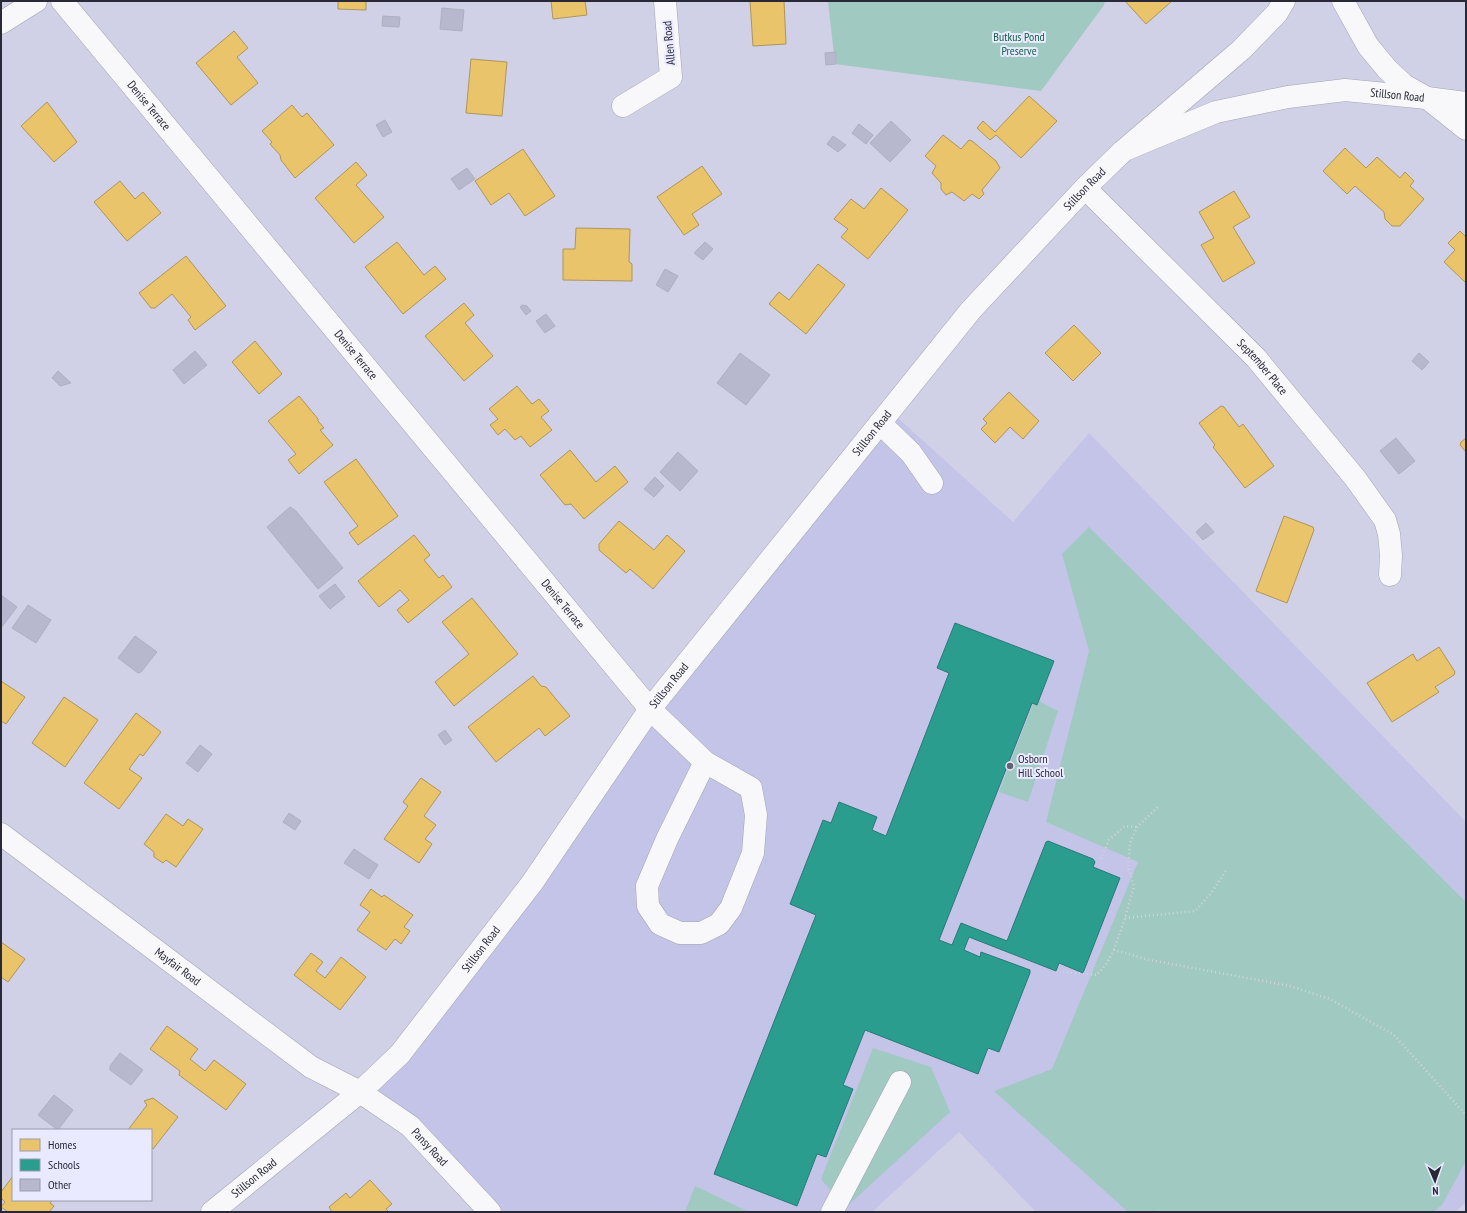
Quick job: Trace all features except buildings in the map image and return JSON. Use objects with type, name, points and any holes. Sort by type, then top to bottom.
[{"type":"street","points":[[1,23],[36,1]]},
{"type":"street","name":"Denise Terrace","points":[[62,1],[650,709],[705,762],[751,788],[756,815],[753,853],[732,908],[719,924],[701,933],[680,933],[660,924],[648,906],[647,886],[667,839],[705,762]]},
{"type":"street","name":"Allen Road","points":[[624,106],[672,77],[665,1]]},
{"type":"street","name":"Stillson Road","points":[[212,1212],[360,1092],[400,1054],[532,883],[650,709],[971,310],[1085,188],[1123,151],[1241,50],[1277,13],[1284,1]]},
{"type":"street","points":[[1343,1],[1368,46],[1386,69],[1404,85],[1427,98],[1466,129]]},
{"type":"street","name":"Stillson Road","points":[[1123,151],[1216,112],[1288,96],[1345,90],[1466,103]]},
{"type":"street","name":"September Place","points":[[1085,188],[1256,358],[1355,478],[1385,520],[1389,534],[1391,555],[1390,575]]},
{"type":"street","points":[[880,423],[911,453],[932,483]]},
{"type":"street","name":"Mayfair Road","points":[[1,834],[311,1067],[360,1092]]},
{"type":"street","points":[[832,1212],[900,1082]]},
{"type":"street","name":"Pansy Road","points":[[360,1092],[410,1126],[490,1212]]},
{"type":"path","points":[[1063,972],[1097,975],[1106,964],[1114,950],[1134,886],[1128,867],[1130,843],[1137,827],[1158,807]]},
{"type":"path","points":[[1101,859],[1109,840],[1126,826],[1137,827]]},
{"type":"path","points":[[1125,918],[1195,912],[1212,892],[1227,869]]},
{"type":"path","points":[[1114,950],[1150,960],[1290,986],[1330,999],[1394,1035],[1466,1115]]},
{"type":"shaded area","name":"Osborn Hill School","points":[[890,411],[1013,522],[1089,433],[1466,822],[1466,1202],[1455,1212],[1036,1212],[959,1132],[872,1212],[490,1212],[360,1092]]},
{"type":"green space","name":"Butkus Pond Preserve","points":[[828,1],[1105,1],[1104,5],[1041,91],[835,64]]},
{"type":"green space","points":[[1089,527],[1466,902],[1466,1161],[1442,1205],[1433,1212],[1160,1212],[1158,1209],[1157,1212],[1128,1212],[994,1091],[1052,1069],[1138,862],[1046,822],[1089,651],[1062,554]]},
{"type":"green space","points":[[1039,701],[1058,711],[1028,802],[999,792],[1033,704],[1037,705]]},
{"type":"green space","points":[[873,1048],[931,1067],[950,1112],[845,1208],[821,1179]]},
{"type":"green space","points":[[695,1186],[749,1212],[685,1212]]},
{"type":"place","name":"Osborn Hill School","points":[[1010,766]]}]
